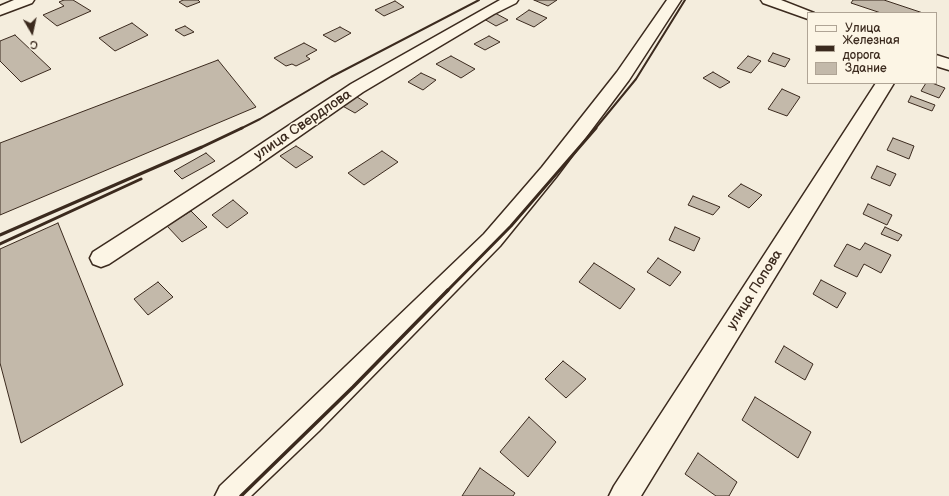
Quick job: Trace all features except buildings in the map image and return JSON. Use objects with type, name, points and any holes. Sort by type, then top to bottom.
[{"type":"street","points":[[0,11],[27,0]]},
{"type":"street","name":"улица Свердлова","points":[[101,258],[247,163],[357,88],[489,11],[511,0]]},
{"type":"street","points":[[230,496],[309,421],[492,240],[549,172],[623,76],[674,0]]},
{"type":"street","points":[[768,0],[807,14]]},
{"type":"street","points":[[937,60],[949,65]]},
{"type":"street","name":"улица Попова","points":[[624,496],[884,84]]},
{"type":"railway","points":[[242,128],[331,77],[479,0]]},
{"type":"railway","points":[[595,129],[636,79],[685,0]]},
{"type":"railway","points":[[0,235],[202,147],[242,128]]},
{"type":"railway","points":[[447,291],[511,226],[596,128]]},
{"type":"railway","points":[[0,244],[141,179]]},
{"type":"railway","points":[[241,496],[353,387],[448,290]]}]
